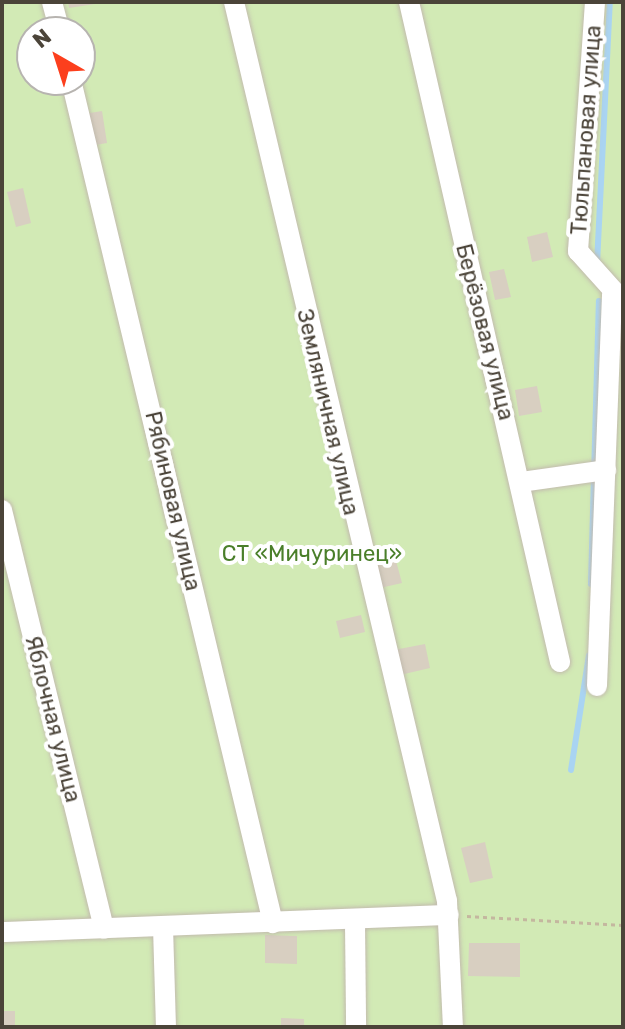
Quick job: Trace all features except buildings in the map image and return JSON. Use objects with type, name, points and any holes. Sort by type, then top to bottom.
[{"type":"street","name":"Земляничная улица","points":[[234,2],[449,915],[453,1027]]},
{"type":"street","name":"Берёзовая улица","points":[[409,2],[560,662]]},
{"type":"street","name":"Тюльпановая улица","points":[[595,2],[578,251],[618,297]]},
{"type":"street","name":"Рябиновая улица","points":[[75,96],[273,923]]},
{"type":"street","points":[[597,686],[596,472],[618,297]]},
{"type":"street","points":[[521,482],[596,472]]},
{"type":"street","name":"Яблочная улица","points":[[2,510],[104,929]]},
{"type":"street","points":[[2,932],[355,923],[449,915]]},
{"type":"street","points":[[355,923],[356,1027]]},
{"type":"street","points":[[163,927],[166,1027]]},
{"type":"path","points":[[449,915],[623,925]]},
{"type":"green space","name":"СТ «Мичуринец»","points":[[2,2],[623,2],[623,1027],[2,1027]]},
{"type":"waterway","points":[[597,264],[610,2]]},
{"type":"waterway","points":[[591,584],[599,301]]},
{"type":"waterway","points":[[571,770],[589,655]]}]
